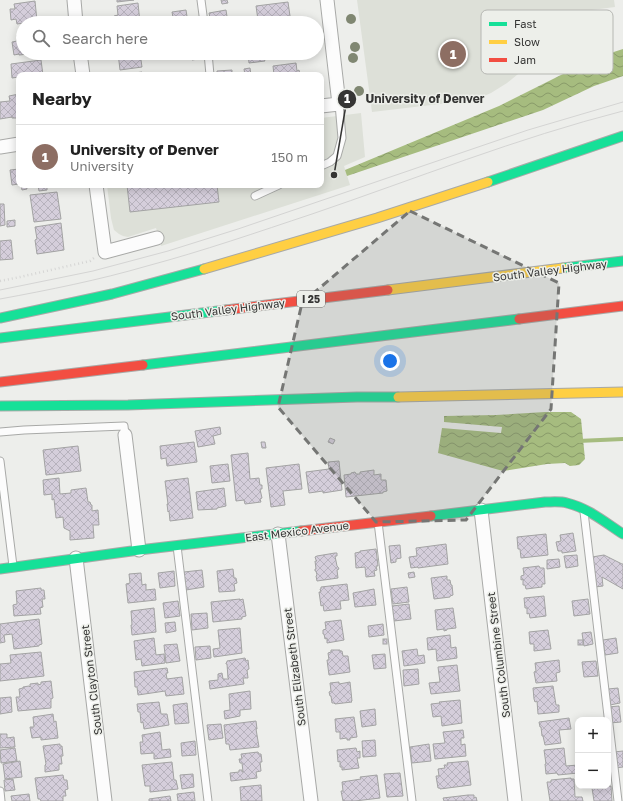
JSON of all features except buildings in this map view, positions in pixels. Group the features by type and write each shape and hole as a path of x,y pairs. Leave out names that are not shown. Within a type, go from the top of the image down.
{"main road":[{"path":"457,193 623,136"},
{"path":"0,318 71,303 176,277 623,144"},
{"name":"South Valley Highway","path":"0,338 623,261"},
{"path":"0,382 623,306"},
{"path":"0,406 128,405 357,397 623,392"},
{"name":"East Mexico Avenue","path":"0,569 76,558 378,521 555,502 568,503 584,510 623,534"}],"street":[{"path":"74,0 75,16"},
{"path":"324,106 339,104 327,0"},
{"path":"81,60 83,72"},
{"path":"0,146 16,144"},
{"path":"96,188 104,252 157,238"},
{"path":"125,435 139,550"},
{"name":"South Columbine Street","path":"481,510 515,801"},
{"name":"South Elizabeth Street","path":"278,534 311,801"},
{"name":"South Clayton Street","path":"76,558 105,801"}],"lane":[{"path":"201,0 203,16"},
{"path":"209,60 210,72"},
{"path":"324,165 337,156 342,138 339,104"},
{"path":"254,196 272,188"},
{"path":"0,432 124,426 125,435"},
{"path":"0,461 13,567"},
{"path":"584,510 618,801"},
{"path":"378,521 412,801"},
{"path":"177,546 208,801"},
{"path":"0,791 1,801"}],"path":[{"path":"0,281 90,261 104,252"}],"highlighted area":[{"path":"410,211 559,283 551,409 466,520 376,522 278,407 302,303"}],"shaded area":[{"path":"357,0 614,0 615,7 592,10 481,10 481,74 518,74 491,93 477,99 372,112"},
{"path":"361,113 365,157 344,166 350,185 161,246 156,228 128,237 119,234 114,230 107,188 324,188 324,118"}],"water":[{"path":"623,49 623,76 594,86 543,110 347,176 345,170 499,106 563,74 613,74 613,52"},
{"path":"571,412 581,419 585,459 579,465 570,466 565,463 547,464 503,471 438,453 442,428 501,433 502,427 444,422 444,416"}],"waterway":[{"path":"578,441 623,439"}],"tram line":[{"path":"0,290 93,271 168,251 238,229 528,130 623,102"},
{"path":"0,299 92,280 189,254 312,214 505,146 623,111"}],"traffic: fast":[{"path":"488,182 623,136"},
{"path":"563,268 623,261"},
{"path":"0,318 112,294 204,269"},
{"path":"0,338 226,310"},
{"path":"143,365 519,319"},
{"path":"0,406 128,405 357,397 398,397"},
{"path":"431,516 545,502 562,502 582,508 623,534"},
{"path":"0,569 139,550 301,531"}],"traffic: slow":[{"path":"204,269 377,218 488,182"},
{"path":"388,290 563,268"},
{"path":"398,397 623,392"}],"traffic: jam":[{"path":"226,310 388,290"},
{"path":"519,319 623,306"},
{"path":"0,382 143,365"},
{"path":"301,531 431,516"}],"place":[{"name":"University of Denver","path":"453,54"},
{"name":"University of Denver","path":"334,175"}]}
